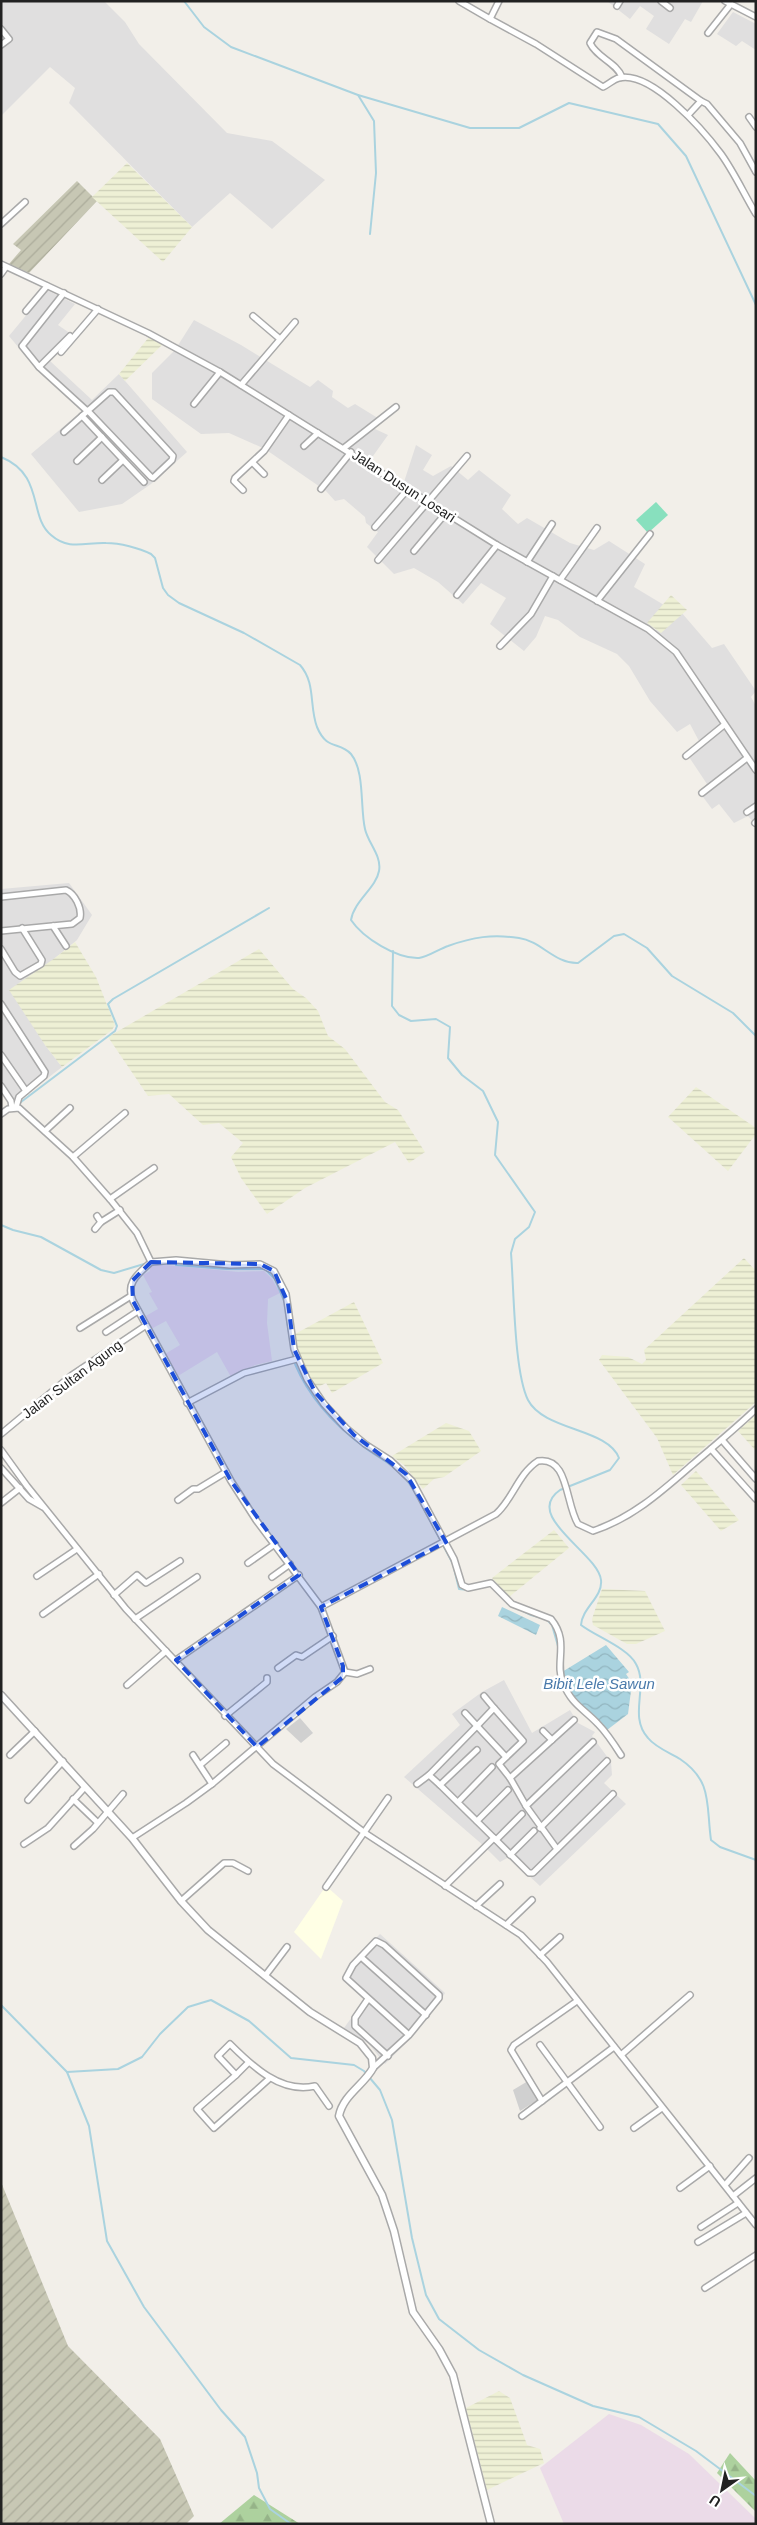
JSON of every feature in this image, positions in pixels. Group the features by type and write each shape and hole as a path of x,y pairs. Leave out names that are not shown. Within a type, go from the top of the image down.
{"street":[{"path":"459,1 536,44 603,87 622,77 644,81 664,94 688,115 721,154 756,214"},
{"path":"490,20 499,1"},
{"path":"661,1 670,8"},
{"path":"725,1 756,17"},
{"path":"708,33 731,4"},
{"path":"1,29 9,39 1,45"},
{"path":"622,77 619,70 594,50 590,43 597,32 616,39 707,104 740,143 756,172"},
{"path":"688,115 701,101"},
{"path":"749,117 756,127"},
{"path":"1,224 25,202"},
{"path":"1,274 4,266"},
{"name":"Jalan Dusun Losari","path":"4,266 148,333 220,372 351,452 497,545 648,629 676,652 756,770"},
{"path":"26,310 47,286"},
{"path":"64,293 22,346 39,367 88,412 152,478 173,458 114,392 110,392 88,412 64,432"},
{"path":"61,352 98,309"},
{"path":"253,316 280,339"},
{"path":"241,385 295,322"},
{"path":"39,367 70,336"},
{"path":"194,404 220,372"},
{"path":"344,448 396,407"},
{"path":"243,490 234,480 264,451 289,415"},
{"path":"82,416 144,482"},
{"path":"304,446 318,433"},
{"path":"77,461 102,438"},
{"path":"322,489 351,452"},
{"path":"378,560 467,456"},
{"path":"102,480 123,460"},
{"path":"253,463 264,474"},
{"path":"375,527 408,489"},
{"path":"414,551 446,513"},
{"path":"527,562 552,524"},
{"path":"560,580 597,528"},
{"path":"598,601 650,534"},
{"path":"457,594 497,545"},
{"path":"500,646 533,610 553,576"},
{"path":"686,756 724,725"},
{"path":"702,793 747,758"},
{"path":"747,812 756,806"},
{"path":"1,897 70,892 81,913 80,918 72,924 1,931"},
{"path":"53,926 66,946"},
{"path":"1,949 18,975 24,975 41,964 42,960 22,928"},
{"path":"1,1004 45,1072 44,1076 18,1097 14,1108"},
{"path":"1,1055 26,1091"},
{"path":"1,1086 14,1108"},
{"path":"1,1114 14,1108 25,1112 73,1157 120,1210 137,1233 151,1262"},
{"path":"45,1131 70,1108"},
{"path":"73,1157 126,1113"},
{"path":"110,1198 154,1168"},
{"path":"95,1229 101,1222 120,1210"},
{"path":"97,1216 101,1222"},
{"path":"345,1672 321,1607 245,1504 138,1312 131,1296 130,1285 134,1278 151,1262 176,1260 260,1264 274,1271 288,1303 297,1359 315,1392 333,1415 359,1440 390,1460 406,1474 464,1588 491,1583 512,1604 551,1619 561,1642 560,1675 574,1704 598,1724 621,1755"},
{"path":"80,1328 131,1296"},
{"path":"106,1332 138,1312"},
{"name":"Jalan Sultan Agung","path":"1,1434 72,1375 145,1326"},
{"path":"187,1403 244,1373 297,1359"},
{"path":"321,1607 443,1544 502,1509 524,1473 538,1461 547,1460 555,1464 562,1472 565,1491 578,1524 593,1531 641,1508 756,1410"},
{"path":"722,1440 756,1479"},
{"path":"711,1449 756,1499"},
{"path":"1,1450 43,1507 99,1574 114,1595 176,1660 225,1716 272,1764 365,1833 521,1935 540,1954 756,2226"},
{"path":"1,1468 29,1499 43,1507"},
{"path":"178,1500 193,1489 198,1489 226,1472"},
{"path":"1,1503 20,1488"},
{"path":"248,1564 275,1544"},
{"path":"37,1576 77,1549"},
{"path":"114,1595 137,1575 146,1583 180,1561"},
{"path":"272,1577 290,1564"},
{"path":"43,1614 99,1574"},
{"path":"176,1660 299,1575"},
{"path":"135,1619 197,1577"},
{"path":"278,1668 296,1655 302,1657 333,1636"},
{"path":"127,1685 166,1651"},
{"path":"345,1672 357,1674 370,1668"},
{"path":"132,1838 212,1784 316,1697 337,1682 345,1672"},
{"path":"225,1716 267,1682 267,1678"},
{"path":"1,1695 63,1761 106,1812 132,1838 181,1902 225,1945 310,2012 360,2043 372,2058 372,2071"},
{"path":"484,1696 523,1741 499,1764 510,1778 540,1828 557,1849"},
{"path":"417,1784 494,1708"},
{"path":"465,1713 506,1757"},
{"path":"510,1778 574,1720"},
{"path":"10,1755 35,1731"},
{"path":"543,1731 552,1740"},
{"path":"526,1806 593,1742"},
{"path":"200,1766 226,1743"},
{"path":"440,1785 477,1750"},
{"path":"193,1755 212,1784"},
{"path":"28,1800 63,1761"},
{"path":"540,1828 607,1761"},
{"path":"458,1802 492,1768"},
{"path":"428,1774 531,1874 613,1794"},
{"path":"24,1844 48,1828 85,1787"},
{"path":"477,1821 508,1790"},
{"path":"74,1846 93,1829 97,1822 124,1794"},
{"path":"326,1887 388,1798"},
{"path":"73,1799 97,1822"},
{"path":"445,1886 522,1814"},
{"path":"510,1855 534,1831"},
{"path":"181,1902 224,1863 233,1863 248,1871"},
{"path":"476,1906 500,1884"},
{"path":"506,1925 532,1900"},
{"path":"540,1954 560,1937"},
{"path":"409,2035 345,1976 376,1941 384,1945 439,1996 409,2035 352,2091 343,2105 339,2116 382,2195 394,2231 414,2312 439,2349 453,2375 491,2524"},
{"path":"265,1976 287,1947"},
{"path":"361,1957 426,2015"},
{"path":"620,2056 690,1995"},
{"path":"368,1999 355,2018 355,2026 388,2056"},
{"path":"542,2101 511,2050 514,2045 577,2001"},
{"path":"236,2075 218,2056 230,2044 248,2063 270,2078 291,2086 308,2088 315,2086 329,2106"},
{"path":"540,2045 600,2127"},
{"path":"522,2116 614,2047"},
{"path":"248,2063 197,2109 214,2128 270,2078"},
{"path":"634,2128 662,2108"},
{"path":"725,2185 749,2158"},
{"path":"680,2188 710,2166"},
{"path":"733,2196 756,2178"},
{"path":"700,2227 738,2203"},
{"path":"698,2242 746,2213"},
{"path":"705,2288 756,2255"}],"highlighted area":[{"path":"151,1262 260,1264 274,1271 288,1303 294,1349 315,1392 354,1435 406,1474 446,1542 321,1607 343,1666 343,1677 257,1747 176,1660 299,1575 231,1481 133,1301 132,1281"}],"shaded area":[{"path":"1,1 104,1 125,22 139,44 227,133 272,141 325,180 272,229 230,193 192,227 69,103 75,88 50,67 1,116"},
{"path":"607,1 703,1 691,22 685,19 669,44 646,29 654,16 640,6 630,19"},
{"path":"733,12 756,24 756,50 742,41 736,46 717,34"},
{"path":"127,163 192,227 163,262 92,197"},
{"path":"77,181 97,201 29,273 9,264 21,250 13,244"},
{"path":"47,290 75,304 58,325 74,336 50,361 92,400 119,374 187,452 151,484 122,504 79,512 31,454 82,411 40,373 9,336"},
{"path":"194,320 241,345 310,387 318,380 333,391 332,397 348,408 355,404 381,420 375,429 388,435 368,463 403,485 416,445 432,455 423,470 433,476 451,466 468,480 479,470 511,495 502,509 518,524 527,518 570,543 594,550 609,541 645,564 634,587 664,605 651,633 657,629 675,605 712,648 724,644 756,691 751,697 756,706 756,825 748,816 734,823 719,804 712,809 700,793 707,784 687,754 700,743 690,724 677,732 650,701 629,666 617,654 580,637 558,620 545,616 536,637 524,651 490,624 506,598 481,583 463,604 438,582 414,568 394,574 367,547 378,532 366,523 365,517 344,499 335,501 326,491 265,449 229,433 201,434 152,399 152,373 175,350"},
{"path":"149,337 163,344 125,381 119,374"},
{"path":"671,595 687,610 661,633 647,623"},
{"path":"69,883 92,915 77,940 55,958 45,1045 62,1067 18,1101 9,1103 1,1091 1,889"},
{"path":"75,942 96,977 115,1025 112,1030 62,1067 45,1045 9,990"},
{"path":"259,949 293,989 306,998 318,1011 328,1036 345,1049 385,1102 398,1110 425,1152 409,1163 395,1142 305,1188 267,1214 241,1178 231,1157 243,1143 219,1123 203,1125 169,1094 148,1096 108,1037"},
{"path":"696,1087 756,1128 756,1134 728,1171 668,1117"},
{"path":"744,1258 756,1271 756,1402 673,1475 657,1438 599,1360 602,1355 628,1357 642,1364 646,1360 644,1350"},
{"path":"155,1264 238,1272 264,1271 272,1279 280,1293 268,1299 267,1323 272,1361 255,1365 231,1377 217,1352 178,1376 165,1354 180,1345 166,1321 151,1329 144,1317 158,1309 149,1293 152,1292 143,1275 150,1271 149,1267"},
{"path":"354,1302 383,1363 332,1393 326,1383 316,1388 297,1350 295,1334"},
{"path":"756,1415 756,1451 738,1431"},
{"path":"446,1423 469,1431 481,1451 444,1477 434,1479 423,1489 404,1465 392,1456"},
{"path":"696,1471 739,1520 721,1531 681,1485"},
{"path":"554,1530 569,1548 509,1597 492,1578"},
{"path":"602,1589 645,1591 665,1631 636,1644 627,1644 593,1625 592,1619"},
{"path":"504,1680 532,1733 570,1710 578,1723 595,1732 592,1736 611,1762 612,1775 604,1783 626,1804 540,1886 509,1857 500,1862 487,1849 449,1884 445,1882 484,1846 404,1777 460,1725 452,1714 482,1692"},
{"path":"300,1718 313,1733 301,1743 286,1729"},
{"path":"326,1886 343,1901 321,1959 294,1932"},
{"path":"380,1934 445,1993 416,2033 385,2064 369,2044 344,2028 365,1999 342,1978 351,1964"},
{"path":"528,2081 539,2099 520,2111 513,2090"},
{"path":"1,2182 68,2346 160,2439 194,2516 186,2524 1,2524"},
{"path":"499,2391 510,2398 527,2445 540,2449 544,2463 487,2490 466,2408"},
{"path":"609,2414 641,2425 689,2454 756,2519 756,2524 564,2524 540,2468"}],"green space":[{"path":"656,502 668,515 648,533 636,520"},
{"path":"730,2453 756,2481 756,2512 717,2473"},
{"path":"254,2495 300,2524 219,2524"}],"water":[{"path":"502,1607 540,1625 536,1635 498,1616"},
{"name":"Bibit Lele Sawun","path":"606,1645 629,1672 626,1674 632,1683 628,1714 607,1730 573,1698 562,1672"}],"waterway":[{"path":"184,1 204,27 231,47 358,95 374,121 376,173 370,234"},
{"path":"358,95 470,128 519,128 569,103 658,124 686,156 756,305"},
{"path":"1,457 15,465 24,474 30,485 44,527 58,540 78,545 111,543 135,548 151,554 155,558 163,588 168,595 179,603 244,633 300,665 308,679 315,719 321,735 329,743 347,750 355,761 358,770 365,829 377,855 379,865 379,871 374,883 356,907 351,920 364,934 391,951 419,958 466,940 491,936 519,938 534,943 562,960 578,963 614,936 624,934 647,948 672,976 733,1013 756,1036"},
{"path":"21,1102 115,1031 117,1026 108,1004 113,999 269,908"},
{"path":"393,951 392,1006 399,1015 411,1021 436,1019 450,1027 448,1058 462,1075 483,1091 498,1122 495,1155 535,1212 529,1227 515,1239 511,1253 517,1351 523,1387 528,1400 536,1410 547,1418 590,1435 613,1448 619,1458 610,1470 560,1490 551,1500 550,1511 555,1523 597,1569 601,1580 599,1592 585,1613 581,1625 619,1648 632,1658 636,1664 641,1682 639,1711 642,1729 655,1744 691,1767 698,1776 706,1795 711,1840 720,1847 756,1860"},
{"path":"1,1225 41,1237 101,1270 114,1273 144,1264"},
{"path":"176,1265 227,1269 265,1269 275,1279 285,1303"},
{"path":"287,1320 293,1356"},
{"path":"295,1364 315,1399 333,1420 363,1446 397,1470"},
{"path":"403,1475 414,1490 453,1564 459,1589 469,1590"},
{"path":"507,1603 531,1615 542,1618"},
{"path":"546,1619 552,1625 558,1646"},
{"path":"558,1663 558,1680"},
{"path":"1,2005 67,2072 118,2069 142,2057 160,2034 188,2007 211,2000 249,2021 291,2058 354,2065 364,2071 380,2090 392,2120 412,2238 426,2295 439,2319 479,2350 523,2375 593,2406 639,2417 696,2451 756,2496"},
{"path":"67,2072 89,2126 107,2241 144,2307 221,2410 245,2437 257,2473 259,2488 270,2509 291,2524"}]}
